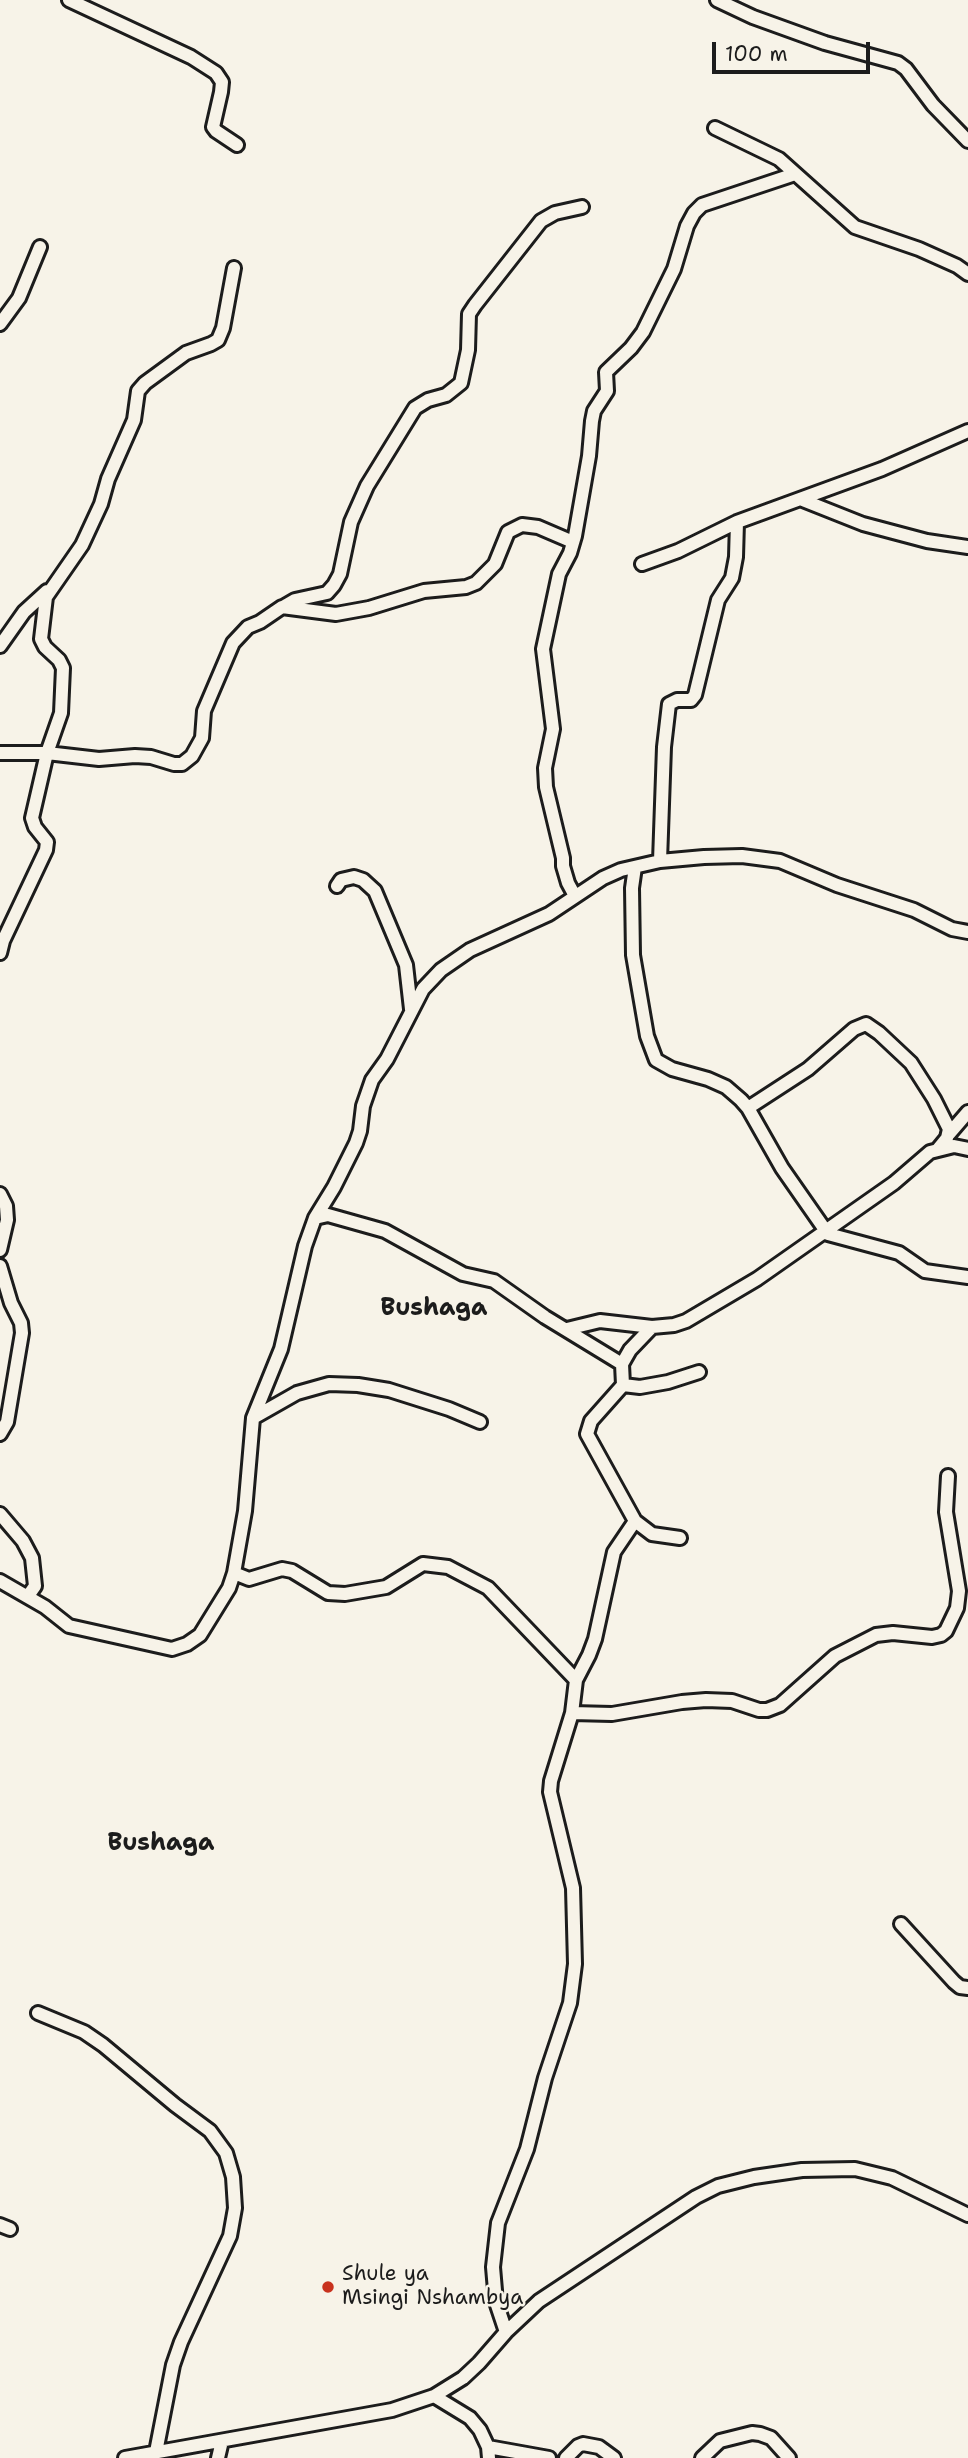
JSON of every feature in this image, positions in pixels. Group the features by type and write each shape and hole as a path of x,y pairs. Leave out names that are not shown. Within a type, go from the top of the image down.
{"street":[{"path":"69,0 191,57 216,73 222,82 213,127 237,145"},
{"path":"717,0 753,17 824,43 898,63 906,69 933,105 966,137"},
{"path":"715,128 779,159 855,228 919,249 957,266 968,274"},
{"path":"575,896 563,866 564,858 546,787 545,768 553,729 544,649 559,574 573,542 589,456 594,411 607,391 606,372 639,339 657,307 694,213 702,205 795,174"},
{"path":"0,753 47,753 99,759 151,757 174,764 182,764 192,756 202,738 204,711 233,643 248,627 282,607 295,600 327,593 334,585 340,575 351,522 367,486 415,408 428,400 446,395 461,383 468,350 469,314 541,222 555,213 582,207"},
{"path":"1,322 19,298 40,247"},
{"path":"0,953 12,921 45,856 47,842 32,818 47,753 61,713 63,668 41,639 46,597 82,545 101,504 108,479 134,420 138,391 186,353 218,340 223,328 234,268"},
{"path":"642,564 678,551 737,522 882,469 968,431"},
{"path":"800,499 863,524 928,541 968,547"},
{"path":"660,861 664,747 669,705 677,700 691,700 695,695 716,607 732,578 736,557 737,522"},
{"path":"282,607 336,614 369,608 424,591 466,587 476,583 495,564 508,532 522,525 538,527 573,542"},
{"path":"0,646 24,612 50,589"},
{"path":"0,1581 28,1596 69,1626 172,1648 187,1644 200,1635 229,1588 234,1573 245,1511 253,1418 281,1349 305,1246 315,1218 356,1143 363,1106 372,1080 387,1059 423,989 441,970 470,950 549,915 603,878 660,861 704,857 764,858 780,861 836,885 914,910 952,929 968,932"},
{"path":"635,867 632,888 633,955 640,999 656,1060 663,1065 726,1087 748,1108 782,1168 824,1230 833,1237 899,1253 925,1271 968,1277"},
{"path":"337,886 341,880 354,877 363,880 375,891 406,965 411,1010"},
{"path":"748,1108 808,1069 854,1029 866,1024 879,1032 911,1063 946,1119 949,1134"},
{"path":"938,1149 968,1112"},
{"path":"567,1329 600,1321 652,1327 686,1321 757,1279 894,1183 922,1157 938,1149 954,1146 968,1149"},
{"path":"0,1194 6,1206 7,1220 0,1250"},
{"path":"315,1218 328,1215 385,1231 463,1274 494,1281 545,1317 622,1364"},
{"path":"0,1266 11,1303 21,1323 22,1333 7,1422 0,1434"},
{"path":"652,1327 636,1342 622,1364 623,1385 591,1422 587,1434 635,1521 652,1534 680,1538"},
{"path":"623,1385 640,1387 699,1372"},
{"path":"253,1418 298,1393 329,1384 389,1390 480,1422"},
{"path":"572,1713 612,1714 706,1700 732,1701 759,1710 780,1705 835,1656 876,1635 893,1633 933,1637 946,1631 957,1608 962,1569 946,1512 948,1476"},
{"path":"0,1514 23,1541 32,1558 35,1586 28,1596"},
{"path":"506,2333 496,2302 493,2267 498,2223 531,2138 545,2078 570,2003 575,1964 573,1888 550,1792 551,1782 572,1713 576,1680 595,1639 614,1552 635,1521"},
{"path":"234,1573 249,1579 282,1569 328,1593 345,1594 386,1587 424,1564 447,1567 488,1588 576,1680"},
{"path":"901,1924 954,1982 968,1988"},
{"path":"37,2013 93,2038 211,2131 226,2153 233,2177 235,2208 230,2236 189,2320 177,2353 156,2452"},
{"path":"125,2458 392,2410 434,2396 480,2364 506,2333 539,2301 696,2197 735,2181 802,2171 855,2169 892,2178 968,2215"},
{"path":"434,2396 470,2418 480,2430 489,2453 549,2458"},
{"path":"702,2458 720,2441 752,2433 771,2438 789,2458"},
{"path":"218,2458 222,2441"},
{"path":"566,2458 583,2444 599,2447 614,2458"}],"place":[{"name":"Shule ya Msingi Nshambya","path":"328,2287"}],"district":[{"name":"Bushaga","path":"434,1309"},
{"name":"Bushaga","path":"161,1844"}]}
